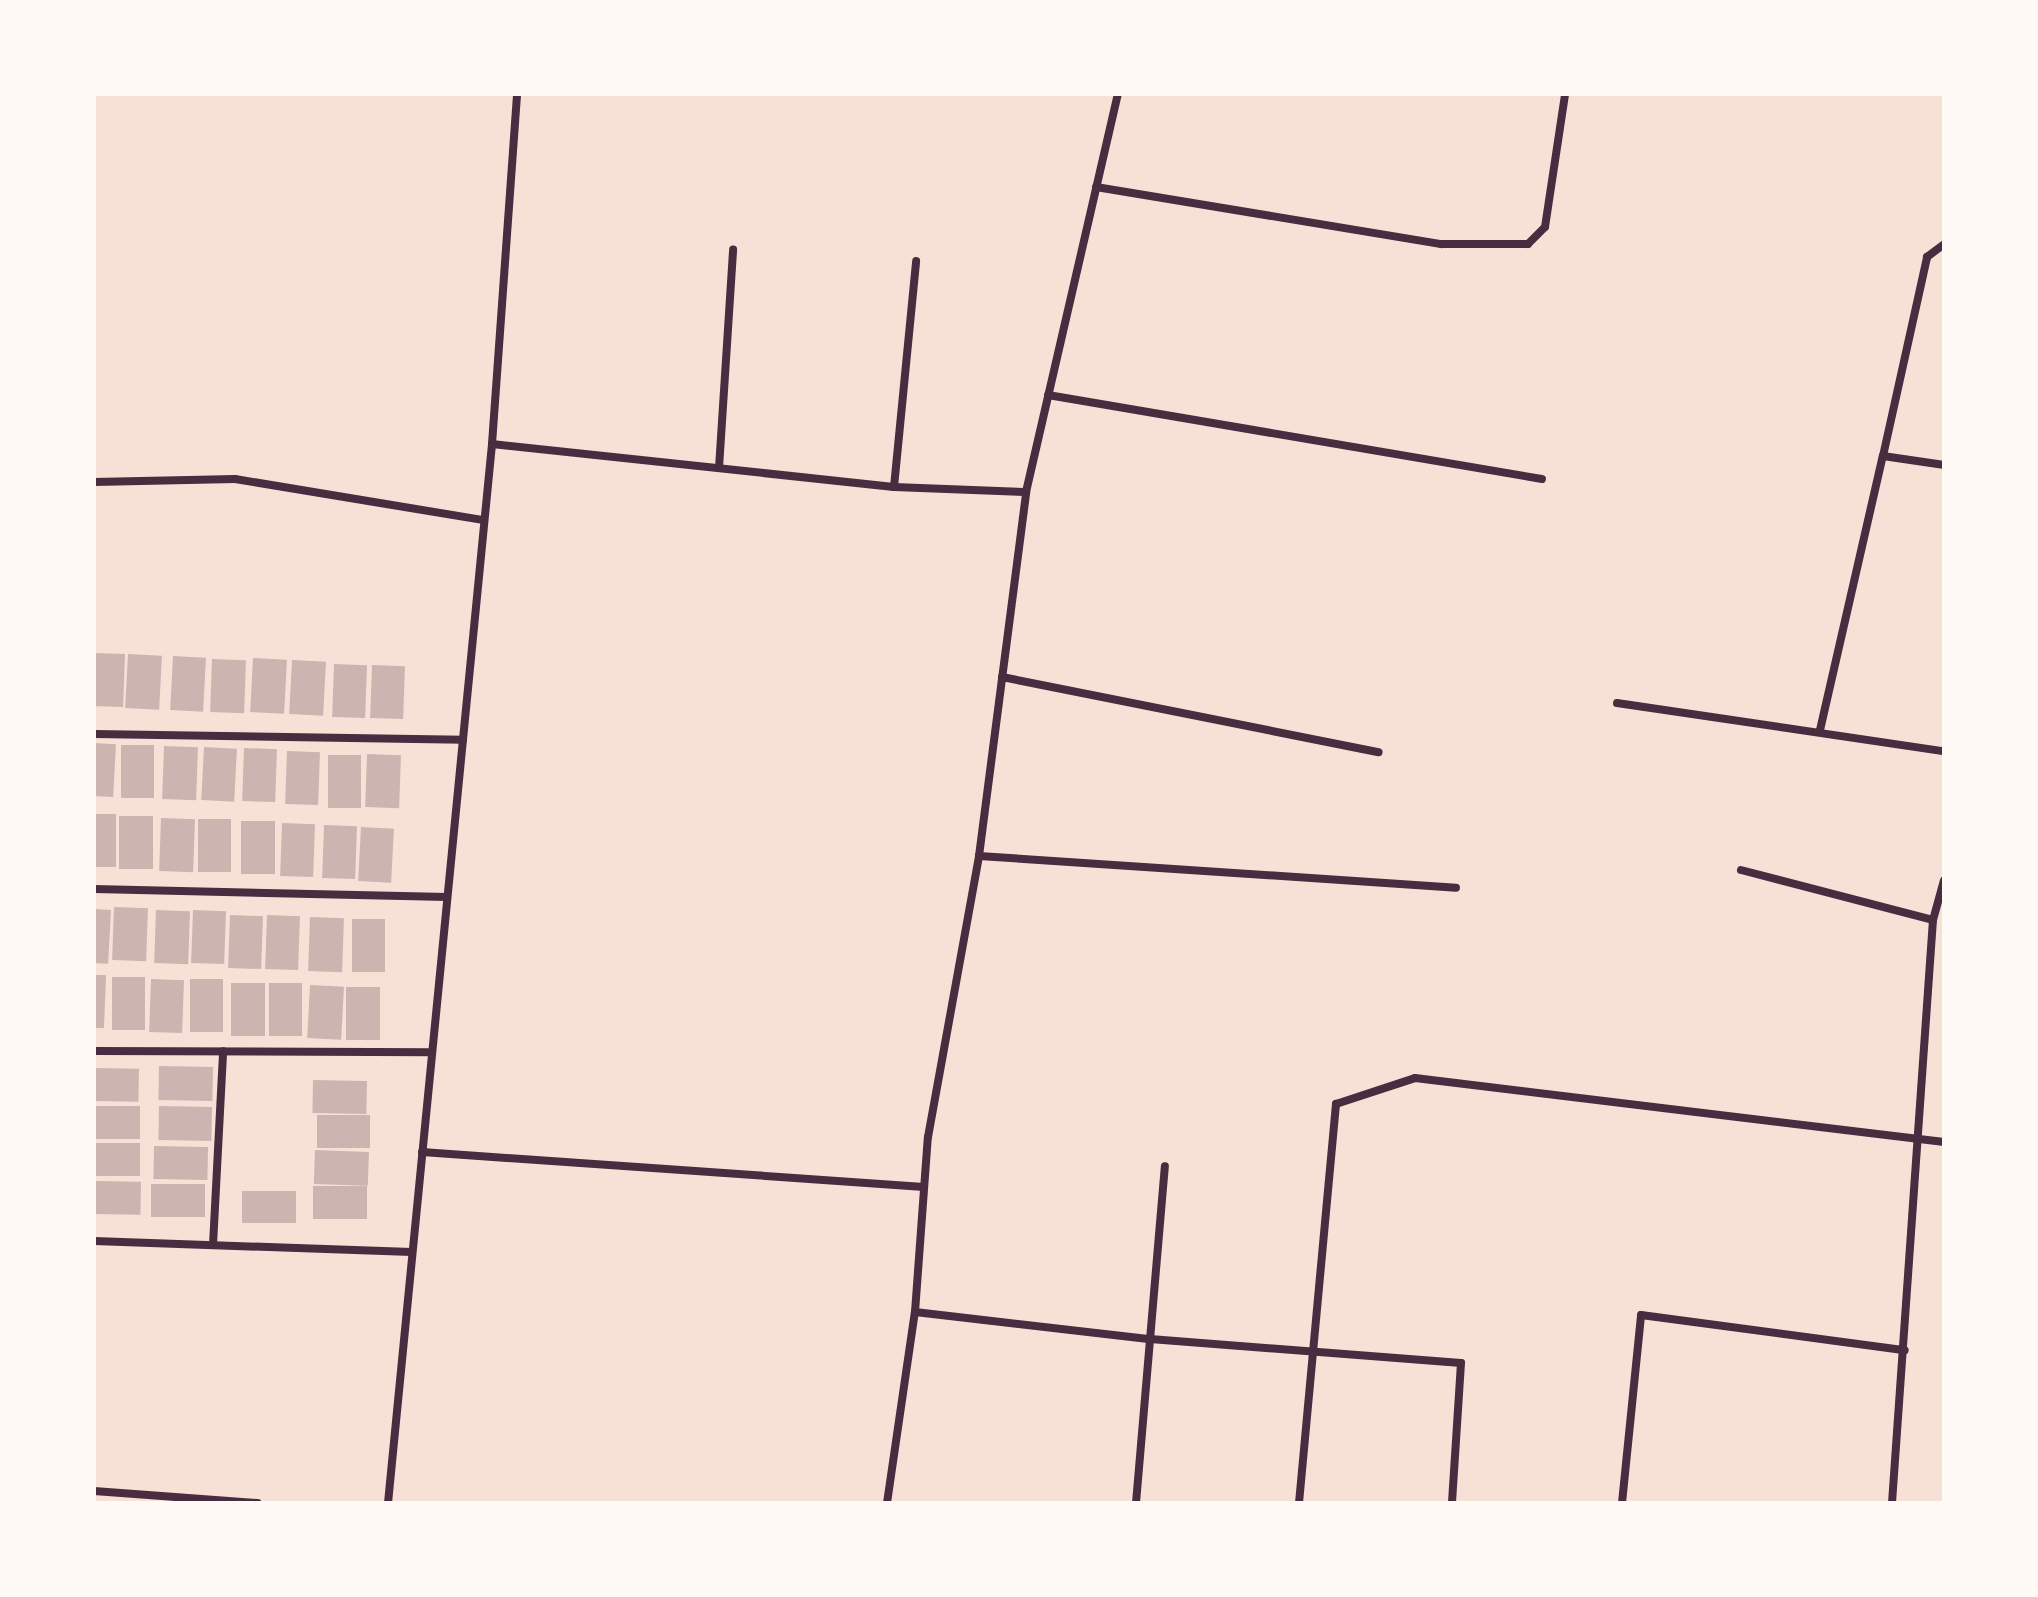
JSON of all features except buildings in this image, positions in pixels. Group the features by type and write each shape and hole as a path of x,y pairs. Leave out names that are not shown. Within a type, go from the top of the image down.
{"street":[{"path":"388,1503 492,444 517,94"},
{"path":"887,1503 915,1312 928,1137 979,856 1026,492 1118,94"},
{"path":"1096,187 1441,244 1528,244 1545,227 1565,94"},
{"path":"1820,730 1927,257 1944,244"},
{"path":"719,468 733,249"},
{"path":"894,487 916,261"},
{"path":"1048,395 1542,479"},
{"path":"492,444 894,487 1026,492"},
{"path":"1883,456 1944,465"},
{"path":"94,482 235,479 484,520"},
{"path":"1002,677 1379,752"},
{"path":"1617,703 1820,730 1944,751"},
{"path":"94,734 463,740"},
{"path":"979,856 1456,888"},
{"path":"1741,870 1933,920"},
{"path":"1892,1503 1921,1137 1933,920 1944,880"},
{"path":"94,889 447,897"},
{"path":"94,1051 432,1052"},
{"path":"213,1245 223,1051"},
{"path":"1299,1503 1336,1104 1415,1078 1944,1142"},
{"path":"422,1152 924,1187"},
{"path":"1136,1503 1165,1166"},
{"path":"94,1241 412,1252"},
{"path":"915,1312 1150,1339 1311,1349 1461,1363 1452,1503"},
{"path":"1622,1503 1641,1315 1905,1350"},
{"path":"94,1491 157,1499 258,1503"}]}
